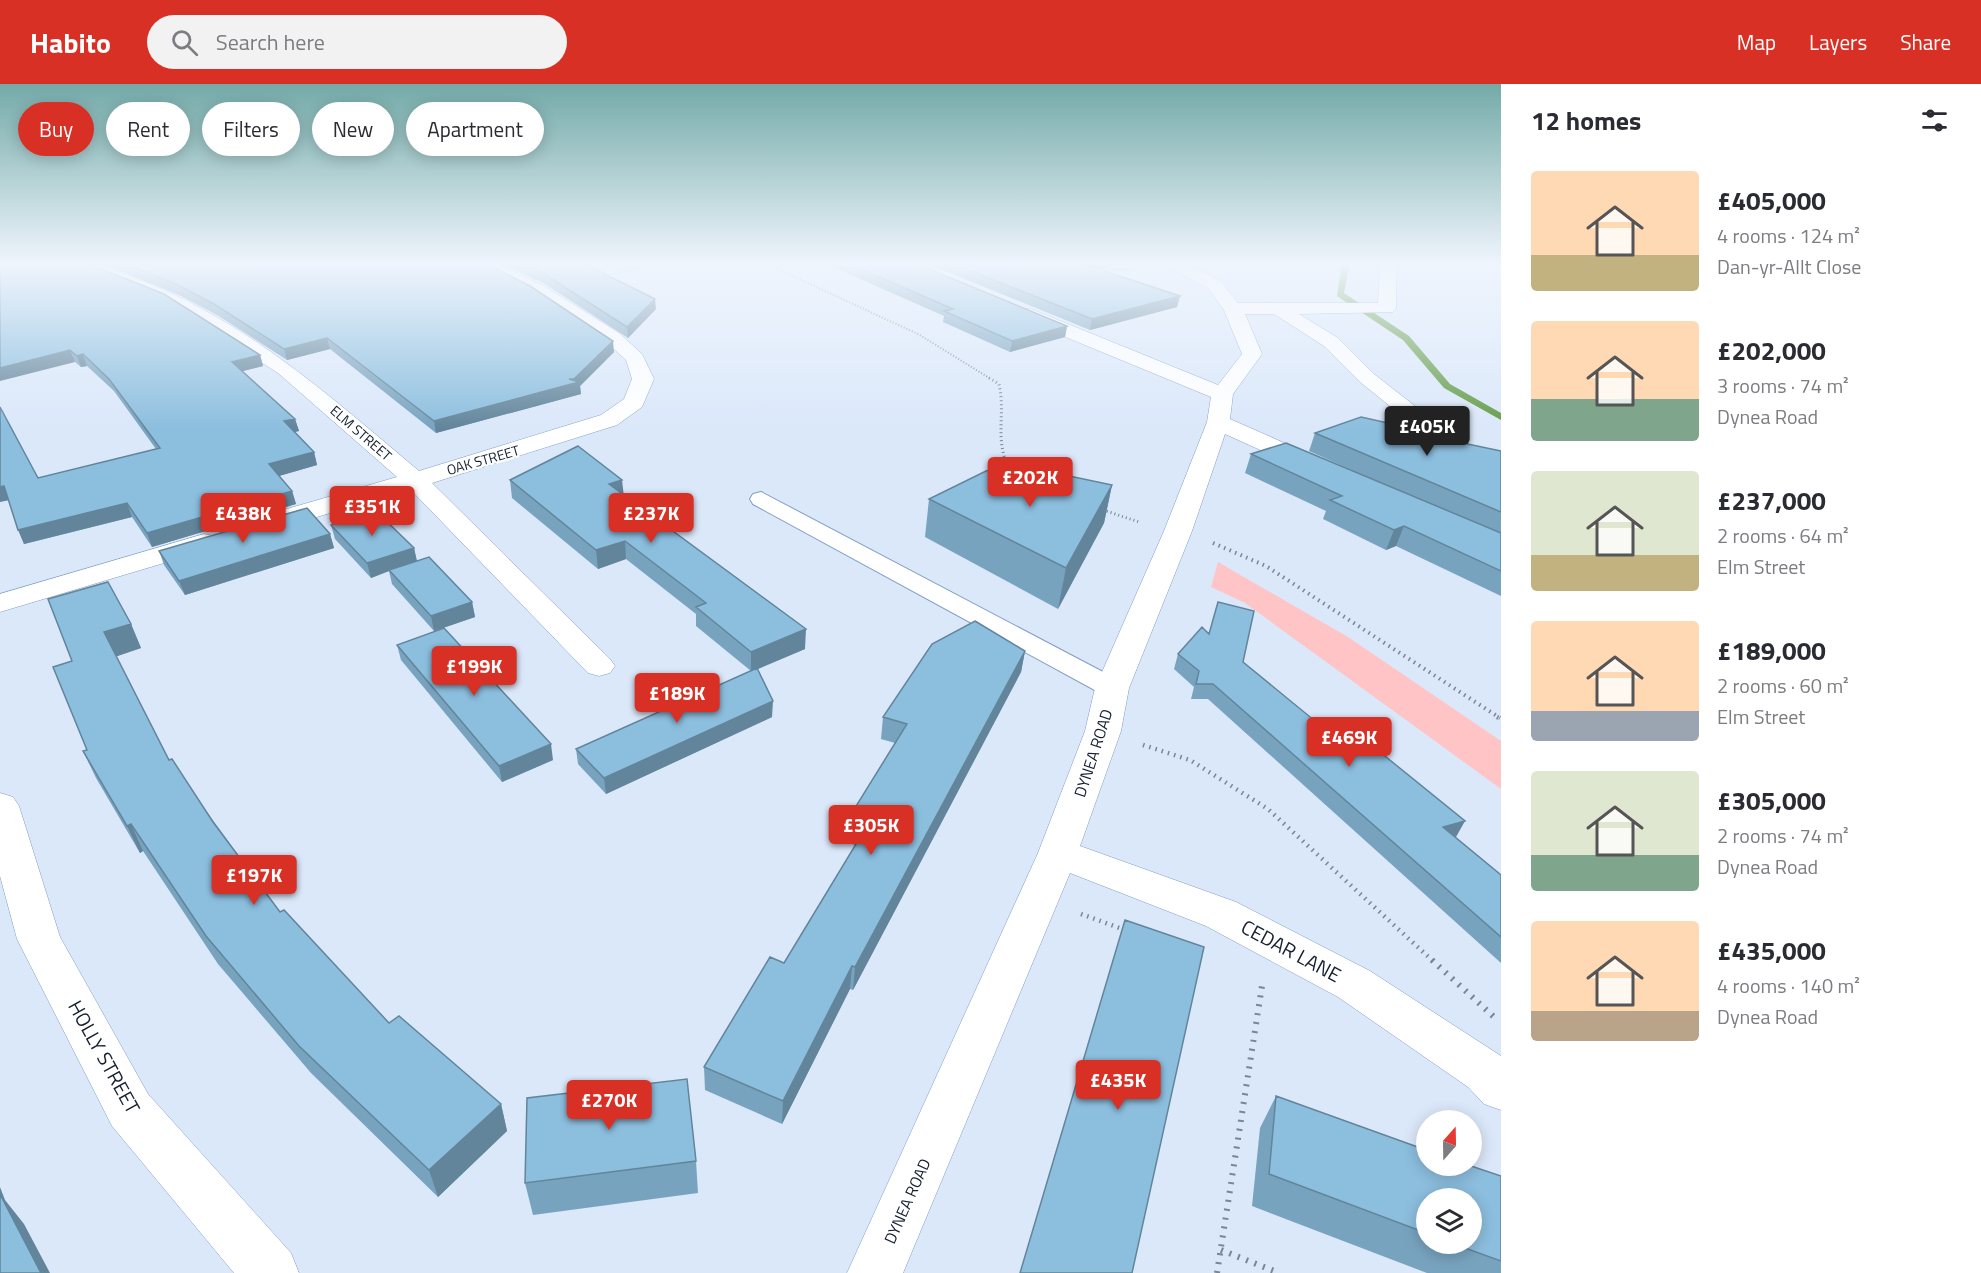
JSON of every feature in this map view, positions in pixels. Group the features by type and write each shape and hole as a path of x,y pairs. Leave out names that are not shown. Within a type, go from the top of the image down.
{"street":[{"name":"ELM STREET","path":"202,317 285,369 414,480 599,666"},
{"name":"OAK STREET","path":"0,603 561,437 609,420 634,402 643,379 635,358 612,337 581,317"},
{"path":"1032,317 1220,408 1338,475"},
{"name":"DYNEA ROAD","path":"875,1273 1058,853 1103,731 1112,688 1178,531 1220,408 1252,354 1237,317"},
{"path":"1291,317 1330,342 1367,378 1409,410"},
{"name":"HOLLY STREET","path":"0,806 39,939 130,1110 271,1273"},
{"name":"CEDAR LANE","path":"1058,853 1221,914 1354,984 1485,1072 1501,1088"}],"lane":[{"path":"761,499 1112,688"}],"path":[{"path":"883,317 918,334 999,384 1004,398 998,428 998,449 1008,468 1018,475"},
{"path":"1100,509 1142,523"},
{"path":"1204,539 1266,566 1501,718"},
{"path":"1103,731 1190,760 1268,809 1501,1023"},
{"path":"1038,899 1135,933"},
{"path":"1252,978 1271,986"},
{"path":"1217,1273 1263,982"},
{"path":"1221,1250 1279,1273"}],"shaded area":[{"path":"1218,562 1348,637 1501,741 1501,789 1245,603 1211,587"}],"building":[{"path":"0,317 201,317 260,355 232,362 295,419 284,421 314,452 269,464 292,491 147,533 127,503 18,530 4,486 0,487 0,407 38,478 160,448 109,379 83,354 77,356 70,350 0,368"},
{"path":"235,317 578,317 613,341 574,379 569,379 579,382 434,421 327,338 284,349"},
{"path":"612,317 637,317 627,327"},
{"path":"959,317 1046,317 1067,326 1012,341"},
{"path":"1361,417 1501,451 1501,512 1315,433"},
{"path":"1286,443 1501,533 1501,571 1404,526 1394,530 1330,500 1342,496 1251,454"},
{"path":"578,446 622,480 609,484 806,629 751,652 696,607 706,603 625,541 596,550 510,480"},
{"path":"1012,464 1112,485 1066,568 929,499 986,471"},
{"path":"307,508 330,534 179,581 159,551"},
{"path":"376,511 414,548 367,563 331,525"},
{"path":"429,557 472,602 431,616 389,570"},
{"path":"108,582 131,624 104,632 169,760 172,759 213,822 280,912 284,910 389,1023 399,1016 501,1104 429,1170 299,1046 206,936 131,824 127,826 83,751 87,750 53,667 72,661 48,599"},
{"path":"1218,602 1254,611 1243,662 1354,753 1375,748 1465,821 1443,827 1501,875 1501,937 1213,684 1196,684 1199,671 1178,654 1202,627 1209,634"},
{"path":"975,621 1025,651 855,967 852,966 783,1101 704,1067 770,957 784,963 867,826 848,819 907,724 883,717 932,644"},
{"path":"444,628 551,744 499,766 397,645"},
{"path":"757,668 773,701 604,778 576,749"},
{"path":"1125,920 1204,947 1132,1273 1020,1273"},
{"path":"687,1079 696,1161 525,1183 527,1098"},
{"path":"1276,1096 1416,1146 1416,1176 1482,1176 1482,1170 1501,1176 1501,1261 1482,1254 1482,1188 1416,1188 1416,1229 1269,1174"},
{"path":"0,1194 41,1273 0,1273"}],"waterway":[{"path":"1375,317 1406,338 1447,386 1501,417"}]}
